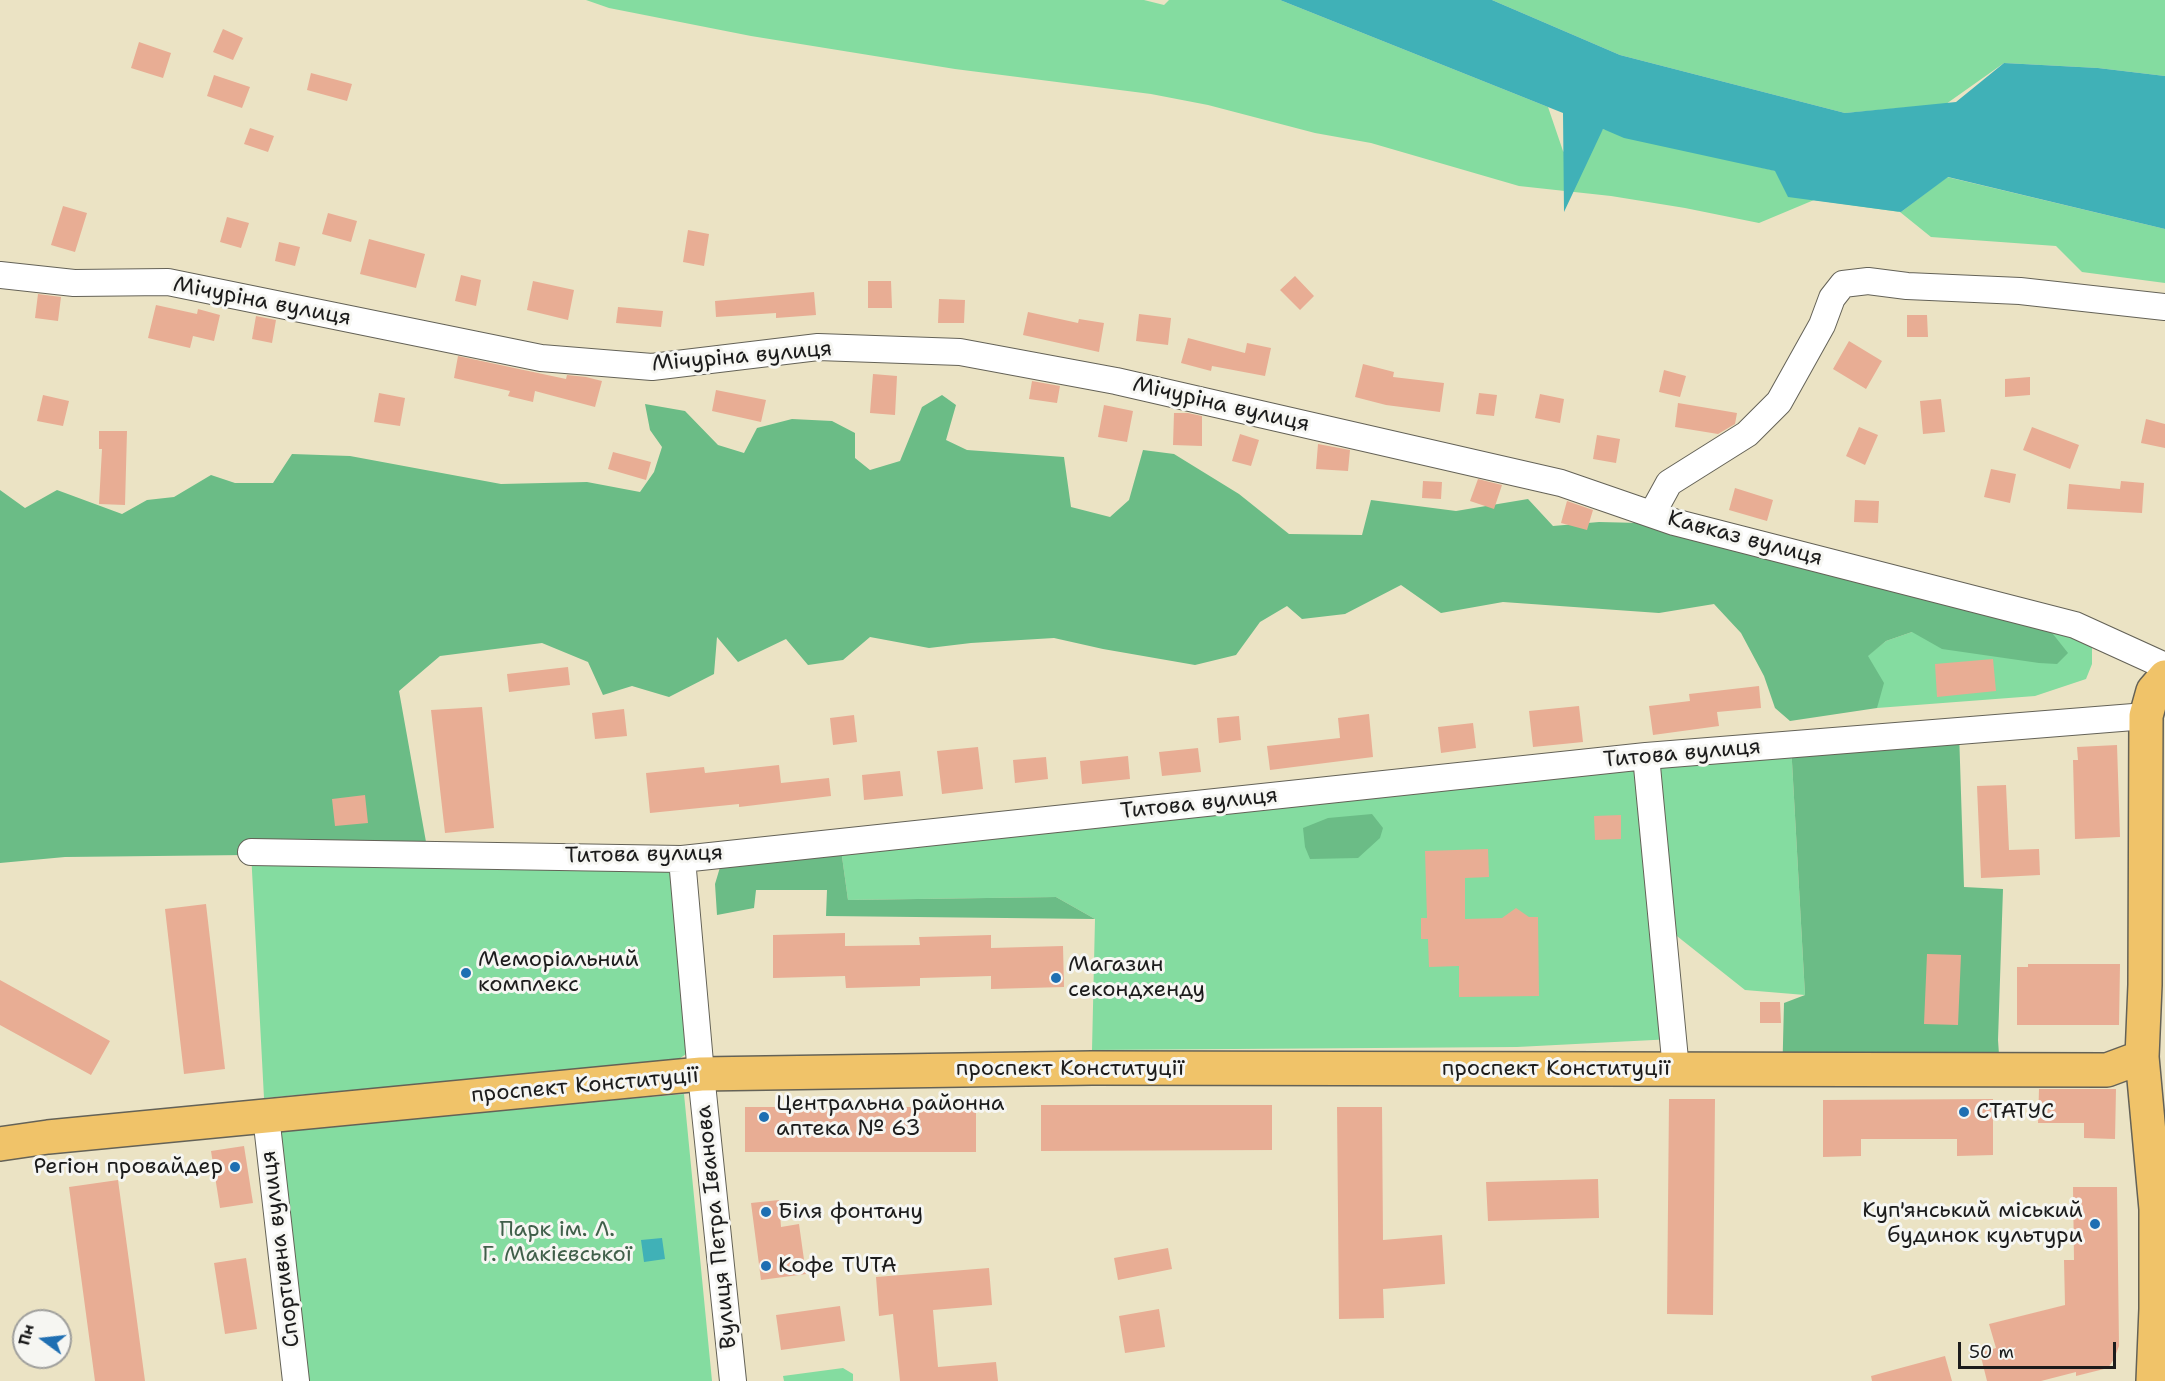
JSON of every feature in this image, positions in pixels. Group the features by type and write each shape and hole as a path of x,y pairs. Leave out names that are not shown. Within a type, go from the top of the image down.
{"main road":[{"path":"2153,1381 2156,1209 2142,1058 2145,985 2146,716 2153,691 2165,677"},
{"name":"проспект Конституції","path":"0,1144 701,1074 1092,1068 2107,1070 2142,1058"}],"street":[{"name":"Мічуріна вулиця","path":"0,275 74,283 168,282 541,358 563,360 652,366 818,346 960,352 1116,381 1561,483 1652,514"},
{"name":"Кавказ вулиця","path":"2165,307 2020,291 1907,286 1868,281 1843,284 1832,298 1822,325 1779,402 1747,434 1669,483 1652,514 1682,524 2075,625 2165,666"},
{"name":"Титова вулиця","path":"251,852 682,859 1646,756 2146,716"},
{"path":"1646,756 1676,1070"},
{"name":"Вулиця Петра Іванова","path":"682,859 701,1074 734,1381"},
{"name":"Спортивна вулиця","path":"266,1116 296,1381"}],"green space":[{"path":"586,0 1144,0 1164,5 1169,0 1280,0 1548,107 1563,151 1576,164 1603,129 1776,171 1901,212 1947,177 2165,229 2165,283 2082,272 2056,246 1931,237 1900,212 1814,200 1759,223 1611,196 1519,186 1371,143 1315,133 1208,105 1151,94 955,69 751,36 609,8"},
{"path":"1492,0 2165,0 2165,76 2098,68 2004,63 1946,104 1845,113 1620,55"},
{"path":"942,395 956,405 946,440 967,450 1064,457 1071,507 1110,517 1129,500 1143,450 1174,454 1239,494 1289,534 1362,535 1371,500 1456,511 1528,499 1553,526 1599,522 1682,524 2049,629 2068,653 2057,664 2039,663 1942,649 1912,632 1886,641 1868,656 1884,683 1877,708 1790,721 1775,708 1764,676 1741,633 1714,604 1659,613 1503,602 1441,613 1401,585 1345,614 1302,619 1287,606 1260,622 1236,655 1195,665 1054,638 929,648 870,637 843,660 808,665 786,639 738,662 717,637 714,674 669,697 632,686 603,695 588,662 542,643 440,656 399,691 428,853 65,857 0,863 0,490 25,508 57,490 122,514 147,500 174,497 211,475 235,483 273,483 292,454 350,456 501,484 587,482 640,492 654,472 662,447 650,430 645,404 685,411 718,445 744,453 757,428 792,419 832,421 855,433 855,458 870,470 900,461 922,407"},
{"path":"2024,611 2092,645 2092,664 2086,679 2035,696 1877,708 1867,656 1886,641 1912,632"},
{"path":"1959,731 1964,887 2003,889 1998,1040 2001,1084 1782,1083 1784,1003 1805,995 1791,744"},
{"path":"1791,744 1805,995 1745,990 1663,925 1673,1039 1517,1047 1092,1050 1095,919 1056,897 848,900 840,842"},
{"path":"1372,814 1383,828 1380,838 1358,858 1310,859 1305,847 1303,828 1328,818"},
{"path":"840,842 848,900 1056,897 1095,919 826,916 827,890 756,890 754,908 717,915 715,884 724,854"},
{"path":"251,852 673,871 689,1052 676,1061 264,1098"},
{"name":"Парк ім. Л. Г. Макієвської","path":"684,1094 712,1381 296,1381 267,1131"},
{"path":"843,1368 853,1374 853,1381 784,1381 783,1376"}],"water":[{"path":"1280,0 1492,0 1620,55 1845,113 1956,102 2004,63 2098,68 2165,76 2165,229 1948,177 1901,212 1788,197 1775,171 1624,138 1603,129 1564,212 1563,113"},
{"path":"662,1238 665,1259 644,1262 641,1240"}],"building":[{"path":"223,29 243,38 233,60 213,52"},
{"path":"139,42 171,53 163,78 131,68"},
{"path":"311,73 352,84 347,101 307,90"},
{"path":"214,75 250,87 242,108 207,96"},
{"path":"250,128 274,136 268,152 244,144"},
{"path":"63,206 87,213 75,252 51,245"},
{"path":"328,213 357,221 351,242 322,234"},
{"path":"227,217 249,223 241,248 220,242"},
{"path":"688,230 709,234 704,266 683,262"},
{"path":"369,239 425,254 416,288 360,274"},
{"path":"279,242 300,247 295,266 275,261"},
{"path":"461,275 481,280 476,306 455,301"},
{"path":"1295,276 1314,296 1300,310 1280,290"},
{"path":"533,281 574,290 568,320 527,310"},
{"path":"868,281 891,281 892,308 868,308"},
{"path":"814,292 816,315 776,318 776,313 716,317 715,301"},
{"path":"38,294 61,297 58,321 35,318"},
{"path":"939,299 965,300 964,323 938,323"},
{"path":"156,305 197,314 198,309 220,315 214,341 193,336 190,348 148,338"},
{"path":"618,307 663,311 661,327 616,323"},
{"path":"1028,312 1078,323 1079,319 1104,323 1099,352 1023,335"},
{"path":"1139,314 1171,318 1168,345 1136,341"},
{"path":"1907,315 1927,315 1928,337 1907,337"},
{"path":"256,316 276,320 272,343 252,339"},
{"path":"1188,338 1245,353 1247,343 1271,348 1265,376 1212,366 1211,371 1181,363"},
{"path":"1849,341 1882,361 1866,389 1833,369"},
{"path":"458,356 566,379 567,375 602,381 595,407 535,391 533,402 508,396 510,391 454,378"},
{"path":"1363,364 1394,372 1393,377 1444,383 1440,412 1386,405 1355,397"},
{"path":"1664,370 1686,376 1680,397 1659,392"},
{"path":"873,374 897,376 895,415 870,413"},
{"path":"2030,377 2030,395 2005,397 2005,379"},
{"path":"1032,381 1060,386 1057,403 1029,399"},
{"path":"716,390 766,400 761,422 712,411"},
{"path":"379,393 405,398 400,426 374,422"},
{"path":"1479,393 1497,395 1494,416 1476,414"},
{"path":"1540,394 1564,399 1560,423 1535,418"},
{"path":"43,395 69,401 63,426 37,421"},
{"path":"1941,399 1945,432 1923,434 1920,401"},
{"path":"1678,403 1737,413 1735,424 1718,434 1675,427"},
{"path":"1104,405 1133,411 1127,442 1098,437"},
{"path":"1174,413 1202,416 1202,446 1173,445"},
{"path":"2146,419 2165,424 2165,448 2141,443"},
{"path":"1859,427 1878,435 1865,465 1846,456"},
{"path":"2032,427 2079,445 2070,469 2023,450"},
{"path":"99,431 127,431 125,505 99,504 102,449 99,449"},
{"path":"1240,434 1259,440 1251,466 1232,461"},
{"path":"1597,435 1620,439 1616,463 1593,459"},
{"path":"1318,444 1350,450 1348,471 1316,469"},
{"path":"613,452 651,462 646,480 608,469"},
{"path":"1991,469 2016,474 2010,503 1984,497"},
{"path":"1478,479 1502,485 1494,509 1470,501"},
{"path":"1423,481 1442,482 1441,499 1422,498"},
{"path":"2121,481 2144,483 2142,513 2067,509 2069,484 2120,489"},
{"path":"1735,488 1773,500 1767,521 1729,510"},
{"path":"1855,500 1879,501 1878,523 1854,522"},
{"path":"1567,501 1593,510 1587,530 1561,523"},
{"path":"1993,659 1996,691 1937,697 1935,664"},
{"path":"568,667 570,685 509,692 507,674"},
{"path":"1759,686 1761,708 1717,712 1719,726 1653,735 1649,706 1690,701 1689,694"},
{"path":"1579,706 1583,742 1533,747 1529,711"},
{"path":"482,707 494,828 445,833 431,710"},
{"path":"624,709 627,736 595,739 592,713"},
{"path":"1369,714 1373,757 1270,770 1267,746 1340,738 1338,718"},
{"path":"854,715 857,742 833,745 830,718"},
{"path":"1239,716 1241,740 1219,743 1217,718"},
{"path":"1473,723 1476,748 1441,753 1438,727"},
{"path":"2117,745 2120,837 2075,839 2073,760 2078,760 2077,747"},
{"path":"978,747 983,789 942,794 937,751"},
{"path":"1198,748 1201,772 1162,776 1159,752"},
{"path":"1128,756 1130,779 1082,784 1080,761"},
{"path":"1046,757 1048,779 1015,783 1013,760"},
{"path":"779,765 781,783 829,778 831,796 739,807 739,804 650,813 646,773 704,767 705,773"},
{"path":"900,771 903,796 864,800 862,775"},
{"path":"2006,785 2009,850 2039,849 2040,875 1981,878 1977,786"},
{"path":"365,795 368,823 335,826 332,799"},
{"path":"1621,815 1621,839 1595,840 1594,816"},
{"path":"1488,849 1489,877 1465,878 1465,919 1502,918 1516,908 1529,917 1538,917 1539,996 1459,997 1459,966 1429,967 1428,939 1421,939 1421,918 1427,918 1425,851"},
{"path":"206,904 225,1069 184,1074 165,909"},
{"path":"845,933 845,946 920,945 919,937 991,935 991,948 1063,946 1064,987 991,989 991,976 920,978 920,986 846,988 845,976 773,978 773,935"},
{"path":"1927,954 1961,955 1958,1025 1924,1024"},
{"path":"2028,964 2120,964 2119,1025 2017,1025 2017,967 2028,967"},
{"path":"0,980 110,1041 91,1075 0,1025"},
{"path":"1760,1002 1780,1002 1781,1023 1760,1023"},
{"path":"2039,1089 2116,1089 2115,1139 2084,1138 2084,1123 2038,1123"},
{"path":"1669,1099 1715,1099 1713,1315 1667,1314"},
{"path":"1993,1099 1993,1155 1957,1156 1957,1139 1861,1139 1861,1156 1823,1157 1823,1100"},
{"path":"1041,1105 1272,1105 1272,1150 1041,1151"},
{"path":"745,1107 976,1107 976,1152 745,1152"},
{"path":"1337,1107 1382,1107 1383,1240 1442,1235 1445,1284 1383,1289 1384,1318 1339,1319"},
{"path":"244,1146 253,1203 220,1208 211,1151"},
{"path":"1598,1179 1599,1218 1488,1221 1486,1182"},
{"path":"118,1180 145,1381 95,1381 69,1187"},
{"path":"2073,1187 2117,1187 2119,1346 2114,1359 2108,1368 2076,1376 2076,1372 2041,1381 1987,1381 1980,1353 1996,1348 1989,1324 2065,1305 2064,1260 2074,1260"},
{"path":"779,1200 781,1227 799,1224 806,1274 761,1280 751,1203"},
{"path":"1168,1248 1172,1269 1118,1280 1114,1258"},
{"path":"246,1258 257,1329 225,1334 214,1263"},
{"path":"989,1268 992,1305 933,1310 938,1367 996,1362 998,1381 900,1381 893,1314 879,1316 876,1277"},
{"path":"840,1306 845,1341 781,1350 776,1315"},
{"path":"1159,1309 1165,1347 1125,1353 1119,1316"},
{"path":"1945,1356 1952,1381 1872,1381 1871,1376"}],"place":[{"name":"Меморіальний комплекс","path":"466,973"},
{"name":"Магазин секондхенду","path":"1056,978"},
{"name":"СТАТУС","path":"1964,1112"},
{"name":"Центральна районна аптека № 63","path":"764,1117"},
{"name":"Регіон провайдер","path":"235,1167"},
{"name":"Біля фонтану","path":"766,1212"},
{"name":"Куп'янський міський будинок культури","path":"2095,1224"},
{"name":"Кофе TUTA","path":"766,1266"}]}
